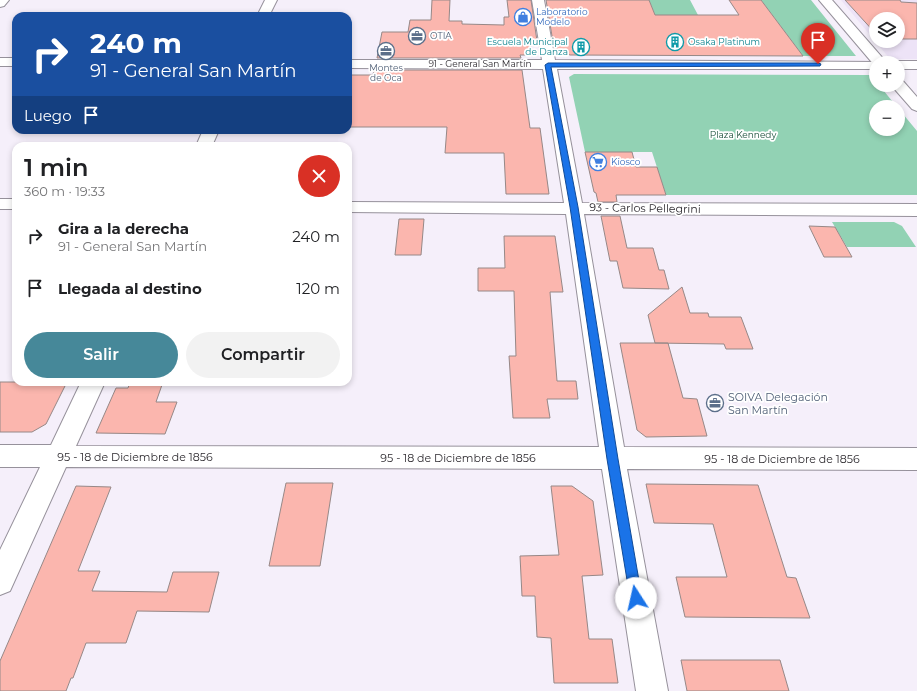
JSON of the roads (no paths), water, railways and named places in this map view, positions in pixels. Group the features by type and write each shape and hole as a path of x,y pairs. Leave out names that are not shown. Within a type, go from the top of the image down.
{"street":[{"path":"0,3 3,0"},
{"path":"265,12 271,0"},
{"path":"538,0 548,65 574,207 612,459 652,691"},
{"path":"825,0 874,56"},
{"path":"0,62 12,62"},
{"name":"91 - General San Martín","path":"352,64 869,64"},
{"path":"905,65 917,65"},
{"path":"905,92 917,106"},
{"path":"0,204 12,204"},
{"name":"93 - Carlos Pellegrini","path":"352,207 574,207 916,212"},
{"path":"0,582 91,386"},
{"name":"95 - 18 de Diciembre de 1856","path":"0,456 917,459"}],"place":[{"name":"Laboratorio Modelo","path":"523,17"},
{"name":"OTIA","path":"417,36"},
{"name":"Osaka Platinum","path":"675,42"},
{"name":"Escuela Municipal de Danza","path":"581,47"},
{"name":"Montes de Oca","path":"386,51"},
{"name":"Kiosco","path":"598,162"},
{"name":"SOIVA Delegación San Martín","path":"715,403"}],"park label":[{"name":"Plaza Kennedy","path":"743,135"}]}
